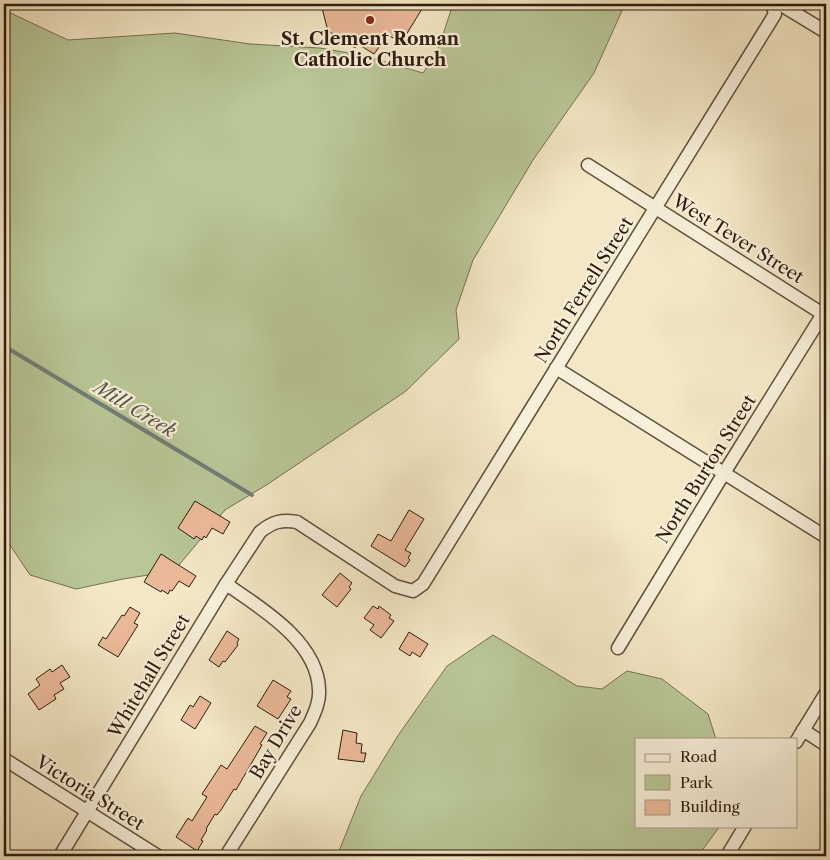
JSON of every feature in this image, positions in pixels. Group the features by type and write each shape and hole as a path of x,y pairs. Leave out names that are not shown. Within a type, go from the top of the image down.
{"street":[{"name":"North Ferrell Street","path":"276,521 286,520 306,526 384,580 402,589 413,591 419,588 426,580 775,14 772,4"},
{"path":"780,4 826,32"},
{"name":"West Tever Street","path":"588,165 825,313"},
{"name":"North Burton Street","path":"618,648 724,473 825,313"},
{"path":"556,368 826,536"},
{"name":"Whitehall Street","path":"60,856 226,584 260,532 276,521"},
{"name":"Bay Drive","path":"226,584 256,604 294,636 314,668 319,690 317,706 310,723 226,856"},
{"path":"798,739 826,693"},
{"path":"803,730 826,745"},
{"name":"Victoria Street","path":"4,759 158,856"},
{"path":"727,856 744,828"}],"green space":[{"path":"453,4 625,4 594,73 533,160 473,260 456,310 459,339 406,391 268,484 225,510 174,571 76,589 30,575 4,536 4,10 68,40 175,33 250,44 320,48 361,55 423,73 438,50"},
{"path":"493,635 577,686 602,689 627,671 662,679 708,714 716,738 635,738 635,828 719,828 698,856 337,856 361,796 399,734 447,666"}],"building":[{"name":"St. Clement Roman Catholic Church","path":"325,4 425,4 406,35 393,38 388,35 374,54 358,44 355,48 328,31 322,8"},
{"path":"195,501 230,522 223,534 212,528 206,538 204,536 202,540 196,536 194,539 178,528"},
{"path":"409,510 424,519 405,550 411,553 408,558 410,560 405,567 371,546 378,534 391,541"},
{"path":"161,554 196,576 189,587 179,581 168,594 144,582"},
{"path":"340,573 352,583 349,587 351,589 337,607 322,595"},
{"path":"373,606 378,609 379,606 391,615 389,618 394,621 381,638 370,630 374,625 364,618"},
{"path":"130,607 140,613 134,623 138,625 118,657 98,645 103,637 106,639 122,615 124,616"},
{"path":"227,631 239,639 238,645 219,667 209,660"},
{"path":"409,632 428,644 420,657 412,652 410,656 399,649"},
{"path":"62,665 70,677 60,683 64,689 54,695 56,699 39,710 28,694 40,685 36,679 50,669 52,672"},
{"path":"273,680 291,691 287,697 291,699 278,719 257,706"},
{"path":"200,696 211,703 195,729 181,720 190,705 193,707"},
{"path":"255,726 267,733 260,744 262,745 236,790 234,789 217,815 215,814 206,829 201,840 203,841 197,851 176,837 188,818 192,821 207,797 202,794 221,765 227,769"},
{"path":"343,730 357,733 356,743 362,744 361,753 366,753 364,762 338,759"}],"waterway":[{"name":"Mill Creek","path":"4,346 252,495"}],"place":[{"name":"St. Clement Roman Catholic Church","path":"370,20"}]}
